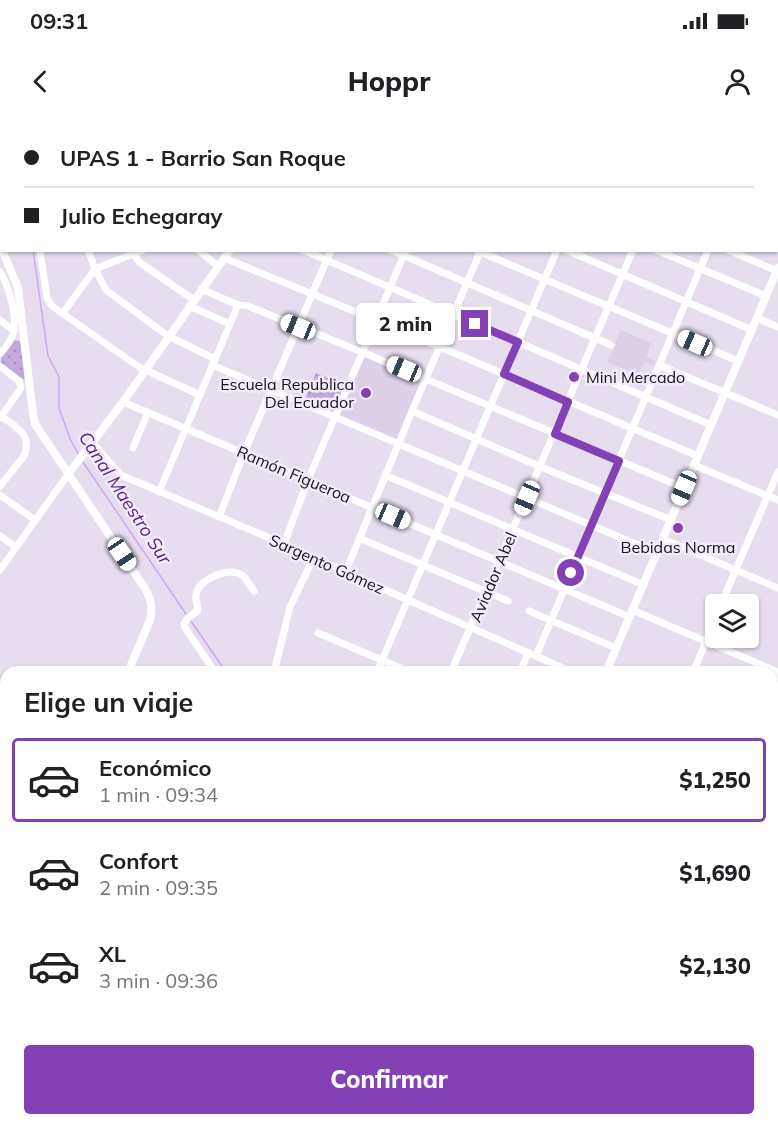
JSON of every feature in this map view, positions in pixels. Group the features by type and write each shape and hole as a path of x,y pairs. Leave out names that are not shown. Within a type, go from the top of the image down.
{"main road":[{"path":"3,252 18,288 34,420 151,588 157,600 158,609 155,620 136,666"},
{"path":"9,252 24,288 40,421 146,590 151,602 150,620 131,666"},
{"path":"70,471 123,402 224,258"},
{"path":"608,666 778,270"}],"street":[{"path":"40,252 49,302 144,370 200,395"},
{"path":"89,252 106,290"},
{"path":"63,313 95,269 138,252"},
{"path":"204,252 376,320 698,456"},
{"path":"307,252 711,425"},
{"path":"219,517 330,252"},
{"path":"346,572 479,252"},
{"path":"481,252 738,362"},
{"path":"380,666 556,252"},
{"path":"571,252 752,330"},
{"name":"Aviador Abel","path":"455,666 632,252"},
{"path":"661,252 766,296"},
{"path":"536,656 707,252"},
{"path":"733,252 778,270"},
{"path":"284,544 308,480 404,253 466,284 611,345"},
{"path":"134,254 139,262 191,303 230,324"},
{"path":"0,272 9,291 14,330 11,339 0,354"},
{"path":"88,278 168,336 213,362 271,389 657,553"},
{"path":"201,290 248,306 426,378 684,488"},
{"path":"159,492 238,304"},
{"path":"757,318 778,327"},
{"path":"0,320 14,330"},
{"path":"659,365 778,416"},
{"path":"0,366 21,384 20,391 1,417 26,437 24,456 0,486"},
{"name":"Ramón Figueroa","path":"123,402 564,588 705,641"},
{"path":"412,411 671,520"},
{"path":"133,447 148,412"},
{"name":"Sargento Gómez","path":"90,445 118,473 558,666"},
{"path":"694,465 778,500"},
{"path":"0,570 70,471"},
{"path":"725,594 778,472"},
{"path":"385,475 644,585"},
{"path":"0,495 32,518"},
{"path":"0,536 16,547"},
{"path":"359,538 508,602"},
{"path":"663,539 778,588"},
{"path":"275,666 290,607 314,557"},
{"path":"211,666 184,624 198,610 195,598 198,589 217,575 229,572 241,574 254,591"},
{"path":"529,611 616,648"},
{"path":"318,633 395,666"},
{"path":"696,666 705,643"},
{"name":"Ramón Figueroa","path":"722,648 762,666"},
{"path":"523,666 528,653"}],"shaded area":[{"path":"621,330 651,343 646,357 658,362 656,367 644,362 638,375 607,362"},
{"path":"13,340 20,341 24,380 1,363 1,358"},
{"path":"365,357 423,381 397,441 339,417"},
{"path":"316,373 345,385 334,412 305,399"}],"waterway":[{"name":"Canal Maestro Sur","path":"33,252 48,356 59,377 59,408 71,441 79,455"},
{"name":"Canal Maestro Sur","path":"83,462 186,614"},
{"name":"Canal Maestro Sur","path":"191,621 222,666"}],"place":[{"name":"Mini Mercado","path":"574,377"},
{"name":"Escuela Republica Del Ecuador","path":"366,393"},
{"name":"Bebidas Norma","path":"678,528"}],"route":[{"path":"475,324 518,342 504,374 568,402 555,434 619,461 571,573"}]}
